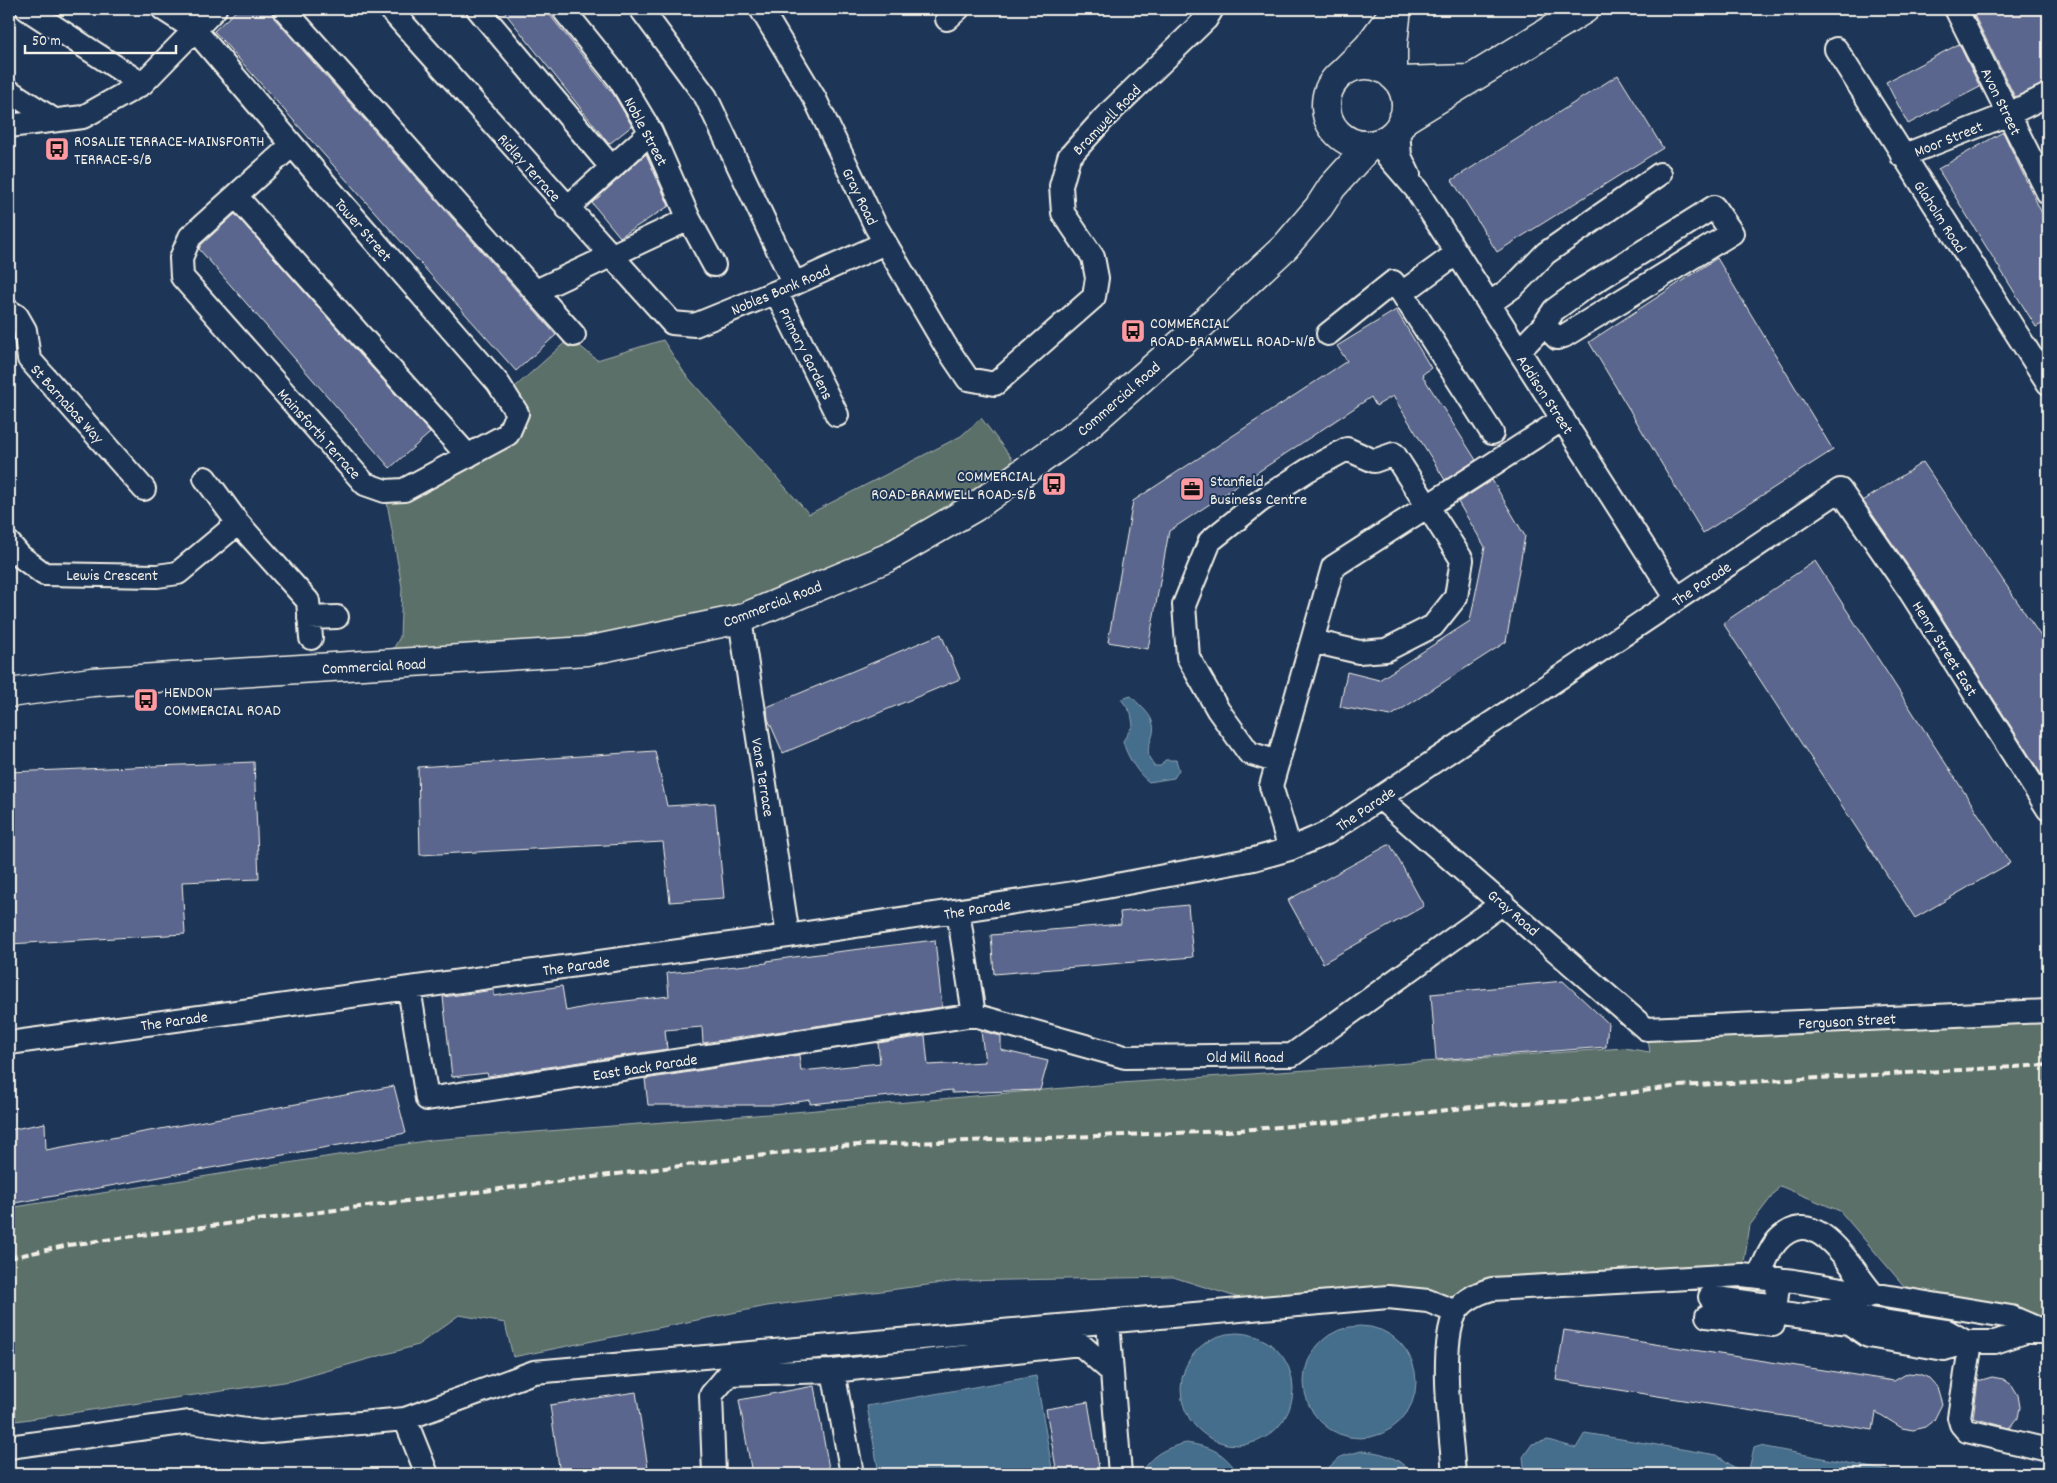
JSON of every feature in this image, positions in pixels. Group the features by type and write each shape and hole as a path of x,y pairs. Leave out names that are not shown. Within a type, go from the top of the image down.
{"main road":[{"path":"1397,9 1393,44 1396,79 1405,96 1406,108 1387,134 1356,144 1344,139 1334,129 1328,118 1325,106 1327,95 1338,76 1368,47 1397,9"},
{"name":"Commercial Road","path":"10,694 92,682 520,657 587,650 740,618 887,558 975,507 1086,427 1186,339 1285,247 1319,207 1332,187 1387,134 1468,79 1583,9"},
{"path":"1338,76 1359,66 1383,69 1396,79 1468,79"},
{"name":"Commercial Road","path":"1328,118 1335,155 1332,187"}],"street":[{"path":"27,9 142,84"},
{"name":"Tower Street","path":"163,9 194,29 498,383 517,413 508,434"},
{"path":"9,126 83,117 142,84 215,9"},
{"path":"284,9 574,335"},
{"name":"Ridley Terrace","path":"390,9 610,256 672,322"},
{"path":"478,9 612,168"},
{"name":"Noble Street","path":"564,9 620,80 651,132 689,219 714,265"},
{"name":"Primary Gardens","path":"640,9 706,97 837,414"},
{"name":"Gray Road","path":"762,9 815,99 885,243 945,345 968,379"},
{"name":"Bramwell Road","path":"968,379 996,384 1094,297 1097,278 1093,257 1063,213 1061,186 1069,157 1104,118 1206,19 1212,9"},
{"name":"Avon Street","path":"1956,9 2048,193"},
{"name":"Glaholm Road","path":"1836,49 1902,156 2048,383"},
{"path":"9,91 54,120"},
{"name":"Moor Street","path":"1902,156 2009,114 2048,95"},
{"path":"567,208 651,132"},
{"name":"Addison Street","path":"1387,134 1416,189 1677,599"},
{"path":"292,145 236,196 468,456"},
{"path":"1489,304 1514,286 1546,253 1660,174"},
{"name":"Mainsforth Terrace","path":"236,196 190,237 181,258 182,277 365,484 385,491 404,490 508,434"},
{"path":"1519,351 1544,325 1554,310 1580,291 1714,206 1732,233 1564,336 1557,338 1544,325"},
{"path":"536,291 689,219"},
{"name":"Nobles Bank Road","path":"672,322 695,325 785,288 885,243"},
{"path":"1402,294 1456,253"},
{"path":"1328,334 1393,282 1492,433"},
{"name":"St Barnabas Way","path":"9,311 18,316 25,330 29,359 144,489"},
{"path":"1290,849 1271,786 1333,567 1563,419"},
{"path":"1278,762 1249,753 1218,710 1188,657 1184,605 1210,541 1260,501 1308,470 1347,449 1374,462 1394,454 1462,560 1456,597 1432,626 1386,650 1359,652 1312,641"},
{"path":"205,478 238,523 308,601 310,628 337,617"},
{"name":"The Parade","path":"9,1043 958,911 1074,893 1254,859 1290,849 1327,834 1840,490"},
{"name":"Henry Street East","path":"1840,490 1911,593 2048,809"},
{"name":"Lewis Crescent","path":"9,543 20,556 44,574 157,576 178,573 238,523"},
{"name":"Vane Terrace","path":"740,618 788,936"},
{"name":"Gray Road","path":"1380,798 1646,1028"},
{"name":"Old Mill Road","path":"974,1015 1125,1057 1292,1055 1503,903"},
{"path":"958,911 974,1015"},
{"name":"East Back Parade","path":"409,988 427,1099 974,1015"},
{"name":"Ferguson Street","path":"1646,1028 2048,1011"},
{"path":"1775,1309 1769,1278 1777,1241 1787,1233 1800,1229 1813,1230 1833,1242 1873,1294"},
{"path":"1454,1474 1447,1350 1450,1330 1456,1312 1476,1293 1492,1289 1742,1275 2011,1317 2048,1333"},
{"path":"1799,1316 1834,1309 1873,1294"},
{"path":"9,1447 190,1422 261,1432 405,1419 534,1372 1388,1297 1428,1301 1456,1312"},
{"path":"1708,1307 1775,1309 1799,1316 1848,1322 1870,1318 1947,1331 1969,1342 1996,1342 2025,1332 2048,1333"},
{"path":"1108,1322 1120,1474"},
{"path":"1969,1342 1959,1417 1964,1428 1967,1431 2048,1450"},
{"path":"714,1474 711,1395 729,1374 833,1370 1080,1344 1112,1372"},
{"path":"833,1370 852,1474"},
{"path":"405,1419 427,1474"}],"green space":[{"path":"570,338 597,360 663,340 685,374 809,514 961,436 981,418 1023,473 740,619 384,665 400,637 402,587 385,491 508,434 506,395"},
{"path":"2048,1011 2048,1333 1916,1300 1840,1211 1780,1186 1750,1225 1742,1275 1467,1301 1271,1308 1173,1277 958,1281 767,1306 513,1357 505,1323 459,1315 418,1345 291,1381 9,1422 9,1208 431,1140 794,1112 1121,1083 1624,1048 1650,1052 1646,1029"}],"water":[{"path":"1131,696 1146,711 1152,721 1153,733 1148,753 1150,759 1154,766 1161,766 1165,760 1176,760 1179,770 1174,778 1149,782 1130,758 1123,741 1133,725 1131,713 1121,699"},
{"path":"1360,1326 1381,1330 1400,1342 1412,1361 1416,1382 1412,1403 1400,1422 1381,1434 1360,1438 1339,1434 1320,1422 1308,1403 1304,1382 1308,1361 1320,1342 1339,1330"},
{"path":"1237,1333 1248,1334 1258,1338 1276,1350 1288,1368 1292,1378 1292,1400 1288,1410 1276,1428 1258,1440 1248,1444 1237,1445 1226,1444 1216,1440 1198,1428 1186,1410 1182,1400 1181,1389 1182,1378 1186,1368 1198,1350 1216,1338 1226,1334"},
{"path":"1036,1376 1053,1474 879,1474 867,1406"},
{"path":"1585,1433 1717,1455 1738,1470 1748,1473 1754,1448 1760,1446 1904,1474 1525,1474 1523,1457 1532,1444 1548,1440 1576,1448"},
{"path":"1186,1443 1203,1446 1217,1452 1228,1460 1239,1474 1140,1474 1144,1467 1159,1453"},
{"path":"1361,1451 1390,1456 1401,1463 1412,1474 1322,1474 1340,1457"}],"building":[{"path":"238,9 271,9 274,18 556,335 516,371 214,31"},
{"path":"502,9 545,9 614,95 632,126 609,144"},
{"path":"1971,9 2048,9 2048,82 2015,97"},
{"path":"1959,44 1980,87 1908,124 1886,82"},
{"path":"1618,75 1663,148 1497,252 1452,180"},
{"path":"2003,132 2048,226 2048,321 2036,327 1938,169"},
{"path":"646,154 669,206 620,237 592,203"},
{"path":"235,214 430,433 390,468 199,249"},
{"path":"1717,258 1833,450 1703,533 1589,342"},
{"name":"Stanfield Business Centre","path":"1396,310 1431,368 1422,375 1476,460 1445,480 1393,396 1376,406 1371,397 1169,531 1148,649 1108,642 1133,501 1347,361 1337,346"},
{"path":"1923,462 2048,647 2048,785 1922,586 1863,501"},
{"path":"1492,480 1525,536 1506,642 1391,716 1340,707 1347,672 1379,680 1470,621 1485,547 1458,502"},
{"path":"1815,561 2010,863 1915,918 1723,623"},
{"path":"941,634 960,679 783,753 768,719 767,707"},
{"path":"655,751 667,806 715,803 724,898 670,902 663,842 420,855 418,767"},
{"path":"254,762 259,879 182,882 185,934 9,944 9,772"},
{"path":"1390,844 1424,906 1323,963 1288,900"},
{"path":"1188,905 1193,957 994,974 991,935 1121,924 1120,912"},
{"path":"935,940 942,1007 703,1043 702,1027 665,1030 667,1049 488,1076 487,1073 452,1077 443,997 494,990 494,996 562,986 566,1011 599,1004 669,996 667,973 767,963 767,961 794,957"},
{"path":"1563,981 1608,1023 1606,1047 1436,1060 1431,994"},
{"path":"981,1031 1001,1036 1001,1050 1048,1061 1040,1090 952,1093 952,1090 810,1104 810,1100 777,1105 648,1105 645,1079 799,1055 801,1071 880,1063 878,1043 925,1036 928,1065 985,1062"},
{"path":"394,1086 406,1133 9,1204 9,1130 45,1123 46,1150"},
{"path":"1564,1330 1894,1381 1908,1373 1919,1374 1929,1378 1937,1387 1942,1404 1934,1420 1925,1427 1913,1430 1902,1428 1876,1412 1873,1430 1556,1380"},
{"path":"1992,1377 2003,1379 2012,1385 2018,1395 2020,1407 2018,1418 2010,1428 1973,1418 1978,1381"},
{"path":"814,1386 830,1474 752,1474 739,1400"},
{"path":"636,1392 649,1474 560,1474 550,1405"},
{"path":"1088,1402 1100,1474 1057,1474 1046,1409"}],"railway":[{"path":"9,1258 69,1245 164,1232 836,1146 1227,1131 1355,1121 1497,1104 1571,1101 1679,1086 2048,1065"}],"place":[{"name":"ROSALIE TERRACE-MAINSFORTH TERRACE-S/B","path":"57,149"},
{"name":"COMMERCIAL ROAD-BRAMWELL ROAD-N/B","path":"1133,331"},
{"name":"COMMERCIAL ROAD-BRAMWELL ROAD-S/B","path":"1054,484"},
{"name":"Stanfield Business Centre","path":"1192,489"},
{"name":"HENDON COMMERCIAL ROAD","path":"146,700"}]}
